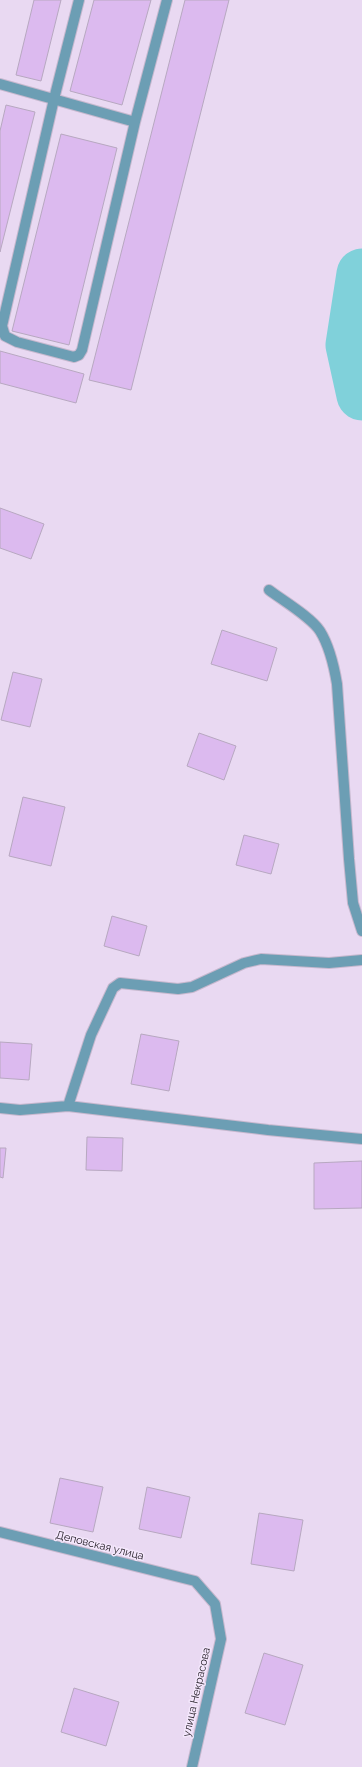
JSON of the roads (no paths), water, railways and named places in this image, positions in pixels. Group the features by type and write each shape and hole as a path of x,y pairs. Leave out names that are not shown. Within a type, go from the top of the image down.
{"street":[{"path":"79,0 54,99 2,326 5,336 17,342 74,357 79,355 82,350 135,122 167,0"},
{"path":"0,84 135,122"},
{"path":"268,590 309,620 320,631 332,659 337,684 353,903 362,931"},
{"path":"68,1106 91,1035 113,988 120,983 178,989 192,987 244,963 261,959 329,963 362,960"},
{"path":"0,1108 20,1110 68,1106 268,1130 362,1139"},
{"name":"Деповская улица","path":"0,1532 195,1581"},
{"name":"улица Некрасова","path":"192,1767 220,1640 215,1604 195,1581"}],"waterway":[{"path":"362,274 351,345 362,395"}]}
